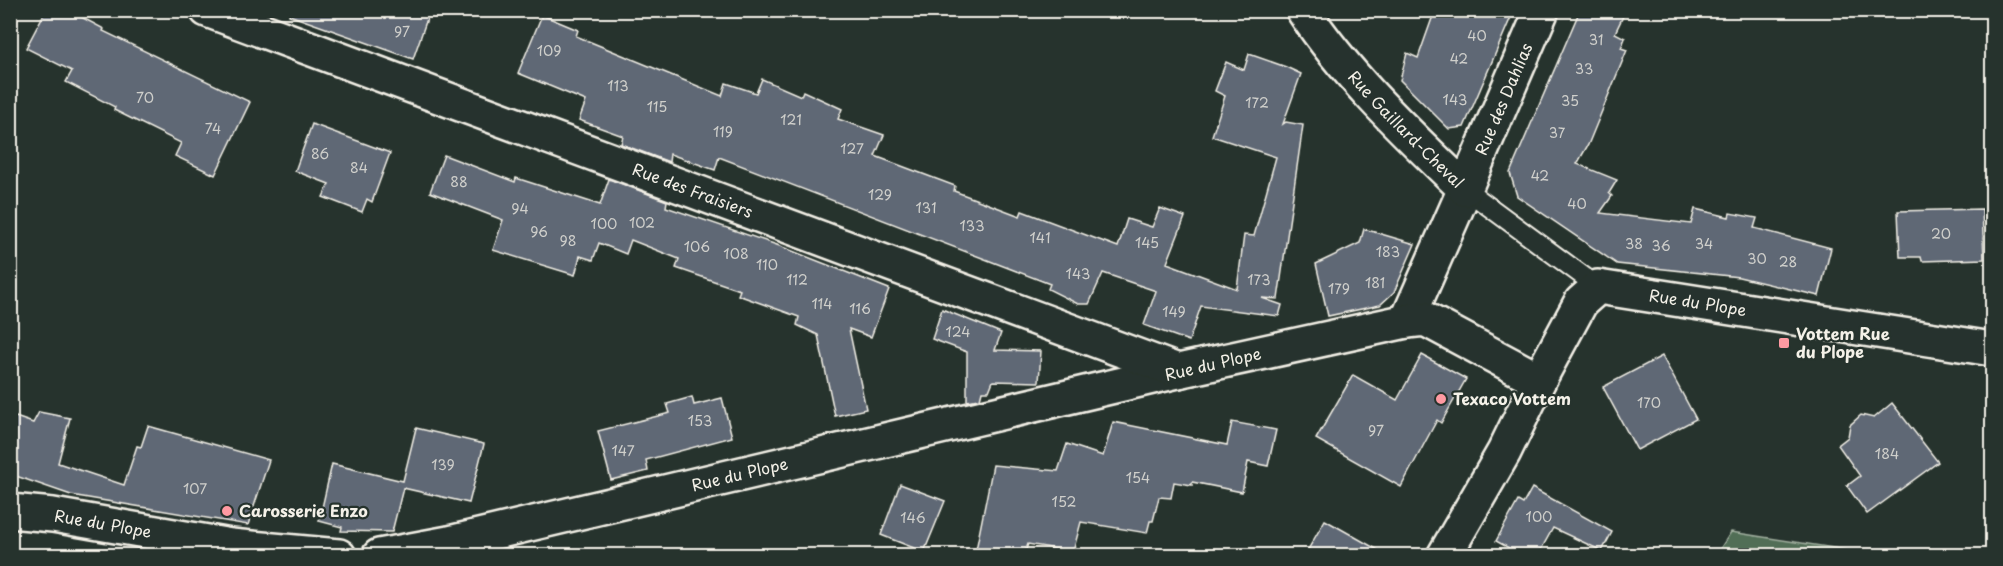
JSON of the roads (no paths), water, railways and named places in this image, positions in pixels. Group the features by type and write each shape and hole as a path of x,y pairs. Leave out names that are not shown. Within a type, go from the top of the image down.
{"street":[{"name":"Rue des Fraisiers","path":"207,10 1178,371"},
{"name":"Rue Gaillard-Cheval","path":"1303,10 1323,40 1368,94 1465,189 1407,321"},
{"name":"Rue des Dahlias","path":"1465,189 1542,10"},
{"name":"Rue du Plope","path":"1598,287 1992,349"},
{"path":"1444,555 1503,452 1581,302 1598,287"},
{"name":"Rue du Plope","path":"379,555 449,543 1178,371 1407,321 1425,319 1539,380"},
{"name":"Rue du Plope","path":"10,511 76,519 231,546 339,555"}],"lane":[{"path":"1465,189 1598,287"}],"place":[{"name":"Vottem Rue du Plope","path":"1784,343"},
{"name":"Texaco Vottem","path":"1441,399"},
{"name":"Carosserie Enzo","path":"227,511"}]}
